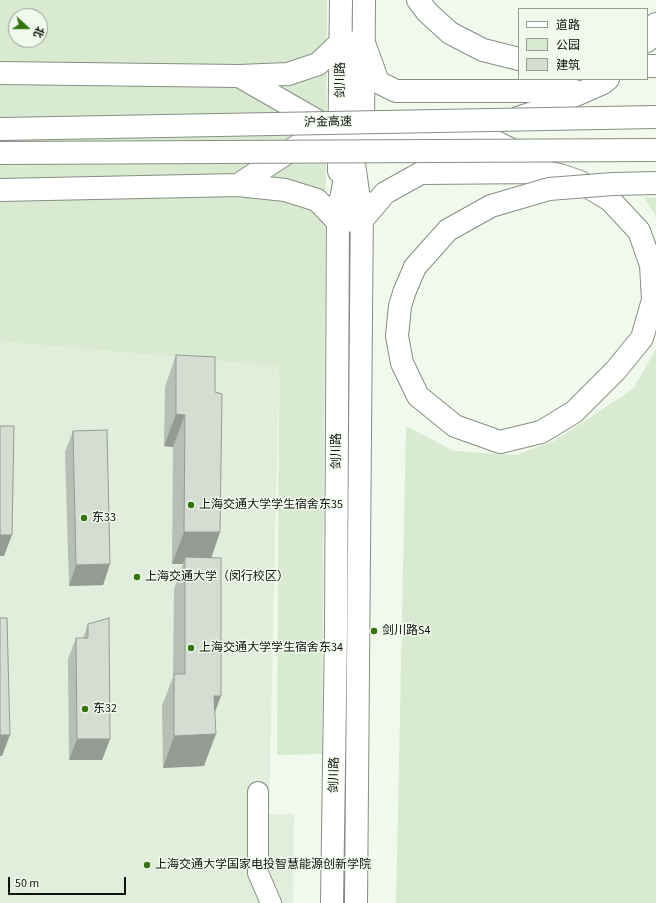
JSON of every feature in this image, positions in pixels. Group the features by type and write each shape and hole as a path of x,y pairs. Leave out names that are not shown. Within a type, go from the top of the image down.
{"main road":[{"path":"341,0 341,42 345,85 352,127"},
{"path":"364,0 364,43 378,82 396,91 582,91"},
{"path":"418,0 427,12 450,33 483,50 518,59"},
{"path":"648,39 656,24"},
{"path":"0,73 239,76 288,74 318,64 341,42 364,43"},
{"name":"剑川路","path":"332,903 336,629 337,221 364,43"},
{"path":"239,76 352,127 397,132 484,136 526,156 544,172"},
{"path":"238,185 352,127 397,122 480,124 512,120 542,110 607,80"},
{"name":"沪金高速","path":"0,129 656,117"},
{"name":"剑川路","path":"352,127 362,220 356,903"},
{"path":"0,153 656,150"},
{"path":"0,190 238,185 285,190 317,200 337,221 362,220 385,193 421,173 544,172 560,175 580,182 610,200 639,231 651,265 653,300 642,338 616,370 574,412 541,432 500,442 455,426 418,396 402,363 397,336 400,306 415,267 448,230 491,206 549,189 613,184 656,183"}],"street":[{"path":"258,792 258,873 271,903"}],"shaded area":[{"name":"上海交通大学（闵行校区）","path":"0,0 289,0 269,814 294,814 293,903 0,903"}],"green space":[{"path":"0,0 327,0 322,754 277,755 279,366 0,341"},
{"path":"644,197 656,198 656,216"},
{"path":"656,349 656,903 396,903 406,426 454,451 516,455 556,440 633,389"}],"building":[{"path":"176,355 215,357 215,392 222,394 220,532 184,532 185,415 176,414"},
{"path":"0,426 14,426 12,535 0,535"},
{"name":"东33","path":"107,430 110,564 76,565 73,431"},
{"name":"上海交通大学学生宿舍东34","path":"185,557 221,558 221,696 214,696 216,734 174,736 174,674 185,674"},
{"path":"0,618 7,618 10,735 0,735"},
{"name":"东32","path":"109,618 110,739 77,739 76,638 88,638 88,624"}],"place":[{"name":"上海交通大学学生宿舍东35","path":"191,505"},
{"name":"东33","path":"84,518"},
{"name":"上海交通大学（闵行校区）","path":"137,577"},
{"name":"剑川路S4","path":"374,631"},
{"name":"上海交通大学学生宿舍东34","path":"191,648"},
{"name":"东32","path":"85,709"},
{"name":"上海交通大学国家电投智慧能源创新学院","path":"147,865"}]}
